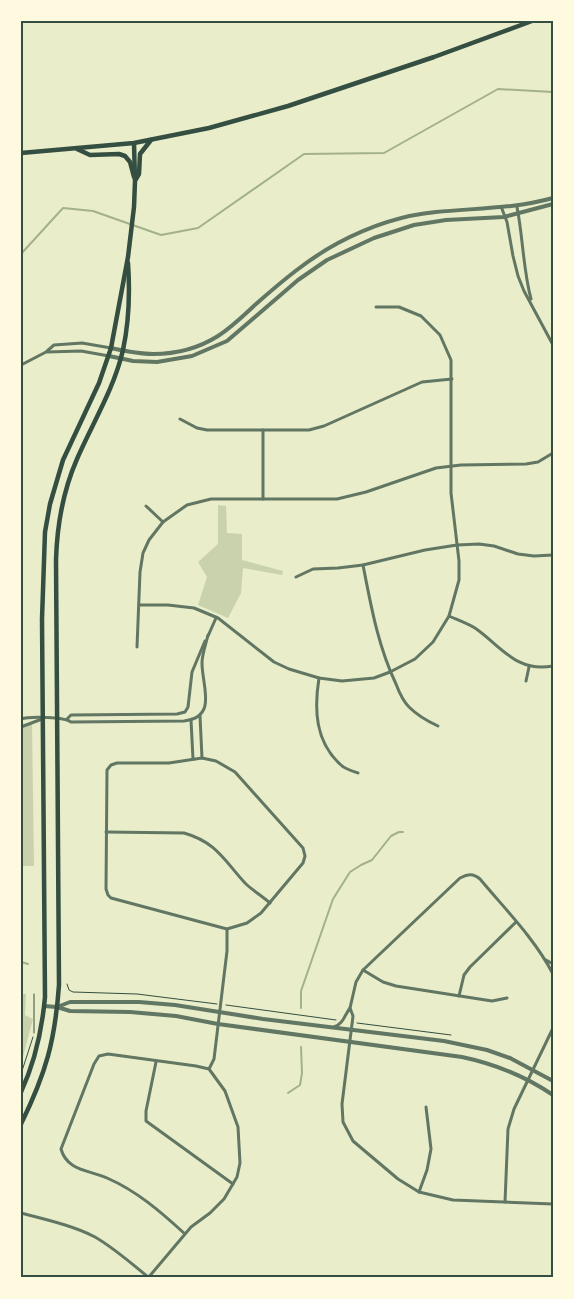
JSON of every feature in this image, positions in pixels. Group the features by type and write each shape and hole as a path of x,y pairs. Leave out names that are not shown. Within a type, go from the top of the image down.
{"main road":[{"path":"21,153 134,143 209,128 288,106 532,21"},
{"path":"136,181 139,174 140,154 151,140"},
{"path":"21,1092 36,1052 44,1006 45,877 42,619 44,546 48,511 63,460 99,383 111,348 128,257 134,207 136,181 134,143"},
{"path":"76,148 90,155 119,154 125,156 130,162 136,181"},
{"path":"21,1124 39,1086 48,1059 55,1027 59,985 56,560 60,514 73,468 107,394 123,350 128,299 128,257"}],"street":[{"path":"21,365 46,352 54,345 67,343 82,343 143,354 187,349 219,335 284,280 314,258 338,243 373,228 400,219 434,212 518,207 553,198"},
{"path":"46,352 82,351 120,359 157,362 181,359 204,352 226,341 305,275 327,260 374,238 414,226 446,220 504,217 553,204"},
{"path":"518,207 527,283 532,304"},
{"path":"502,208 518,276 553,345"},
{"path":"139,605 168,605 194,608 216,618 274,662 289,669 319,678 342,682 374,678 390,672 415,659 433,642 450,616 459,580 450,466 451,360 440,335 421,316 399,308 376,307"},
{"path":"180,419 197,428 207,430 309,430 324,426 422,382 452,379"},
{"path":"262,499 263,430"},
{"path":"137,647 140,572 143,553 149,540 163,522 177,511 199,501 211,499 325,500 345,498 436,468 526,464 538,462 553,453"},
{"path":"146,506 163,522"},
{"path":"296,577 313,569 363,565 425,550 457,545 479,544 494,546 518,554 534,556 553,555"},
{"path":"363,565 378,635 390,672 408,706 421,718 438,726"},
{"path":"450,616 473,626 515,660 529,666 553,666"},
{"path":"21,719 31,716 57,719 67,718 72,715 177,714 185,712 188,707 190,681 194,663 216,618"},
{"path":"202,758 200,716 205,703 202,658 208,635"},
{"path":"526,681 529,666"},
{"path":"319,678 316,720 321,736 329,752 342,766 358,774"},
{"path":"67,718 72,722 191,720 200,716"},
{"path":"21,726 42,718"},
{"path":"191,720 193,759"},
{"path":"202,758 216,761 235,772 303,848 305,856 303,863 261,914 247,923 227,929 111,898 106,890 107,770 111,765 117,763 169,763 202,758"},
{"path":"106,832 184,833 197,837 207,842 246,884 270,903"},
{"path":"334,1027 343,1021 350,1008 356,982 363,970 460,878 468,874 480,879 545,959 553,974"},
{"path":"459,996 460,986 470,967 516,922"},
{"path":"209,1069 214,1058 227,951 227,929"},
{"path":"545,959 553,964"},
{"path":"363,970 374,978 389,984 492,1001 507,998"},
{"path":"57,1007 70,1002 139,1002 467,1045 510,1058 553,1081"},
{"path":"44,1006 70,1011 130,1012 176,1016 218,1024 445,1054 486,1062 510,1071 553,1095"},
{"path":"350,1008 353,1022 342,1104 343,1122 353,1141 398,1179 419,1192 453,1200 553,1204"},
{"path":"505,1202 508,1130 514,1109 553,1028"},
{"path":"21,1212 94,1236 118,1252 148,1277 185,1234 191,1227 210,1213 224,1199 237,1177 240,1163 238,1127 225,1091 209,1069 108,1054 99,1056 94,1064 86,1090 61,1149 63,1157 70,1165 107,1178 135,1193 154,1206 185,1234"},
{"path":"156,1062 146,1111 146,1121 233,1184"},
{"path":"419,1192 427,1170 431,1149 426,1107"}],"path":[{"path":"66,984 69,990 73,992 137,994 343,1021"},
{"path":"21,1074 34,1035 34,994"},
{"path":"353,1022 451,1035"}],"green space":[{"path":"218,505 226,506 227,533 242,534 242,560 283,571 282,575 243,568 241,593 228,618 198,605 207,577 198,562 218,544"},
{"path":"32,723 34,866 21,866 21,724"},
{"path":"21,994 26,994 25,1015 33,1019 21,1064"}],"waterway":[{"path":"21,254 63,208 93,211 161,235 198,228 304,154 384,153 498,89 553,92"},
{"path":"301,1008 301,991 333,899 350,872 372,860 391,836 403,832"},
{"path":"21,962 28,964"},
{"path":"288,1093 300,1085 302,1073 301,1047"}]}
